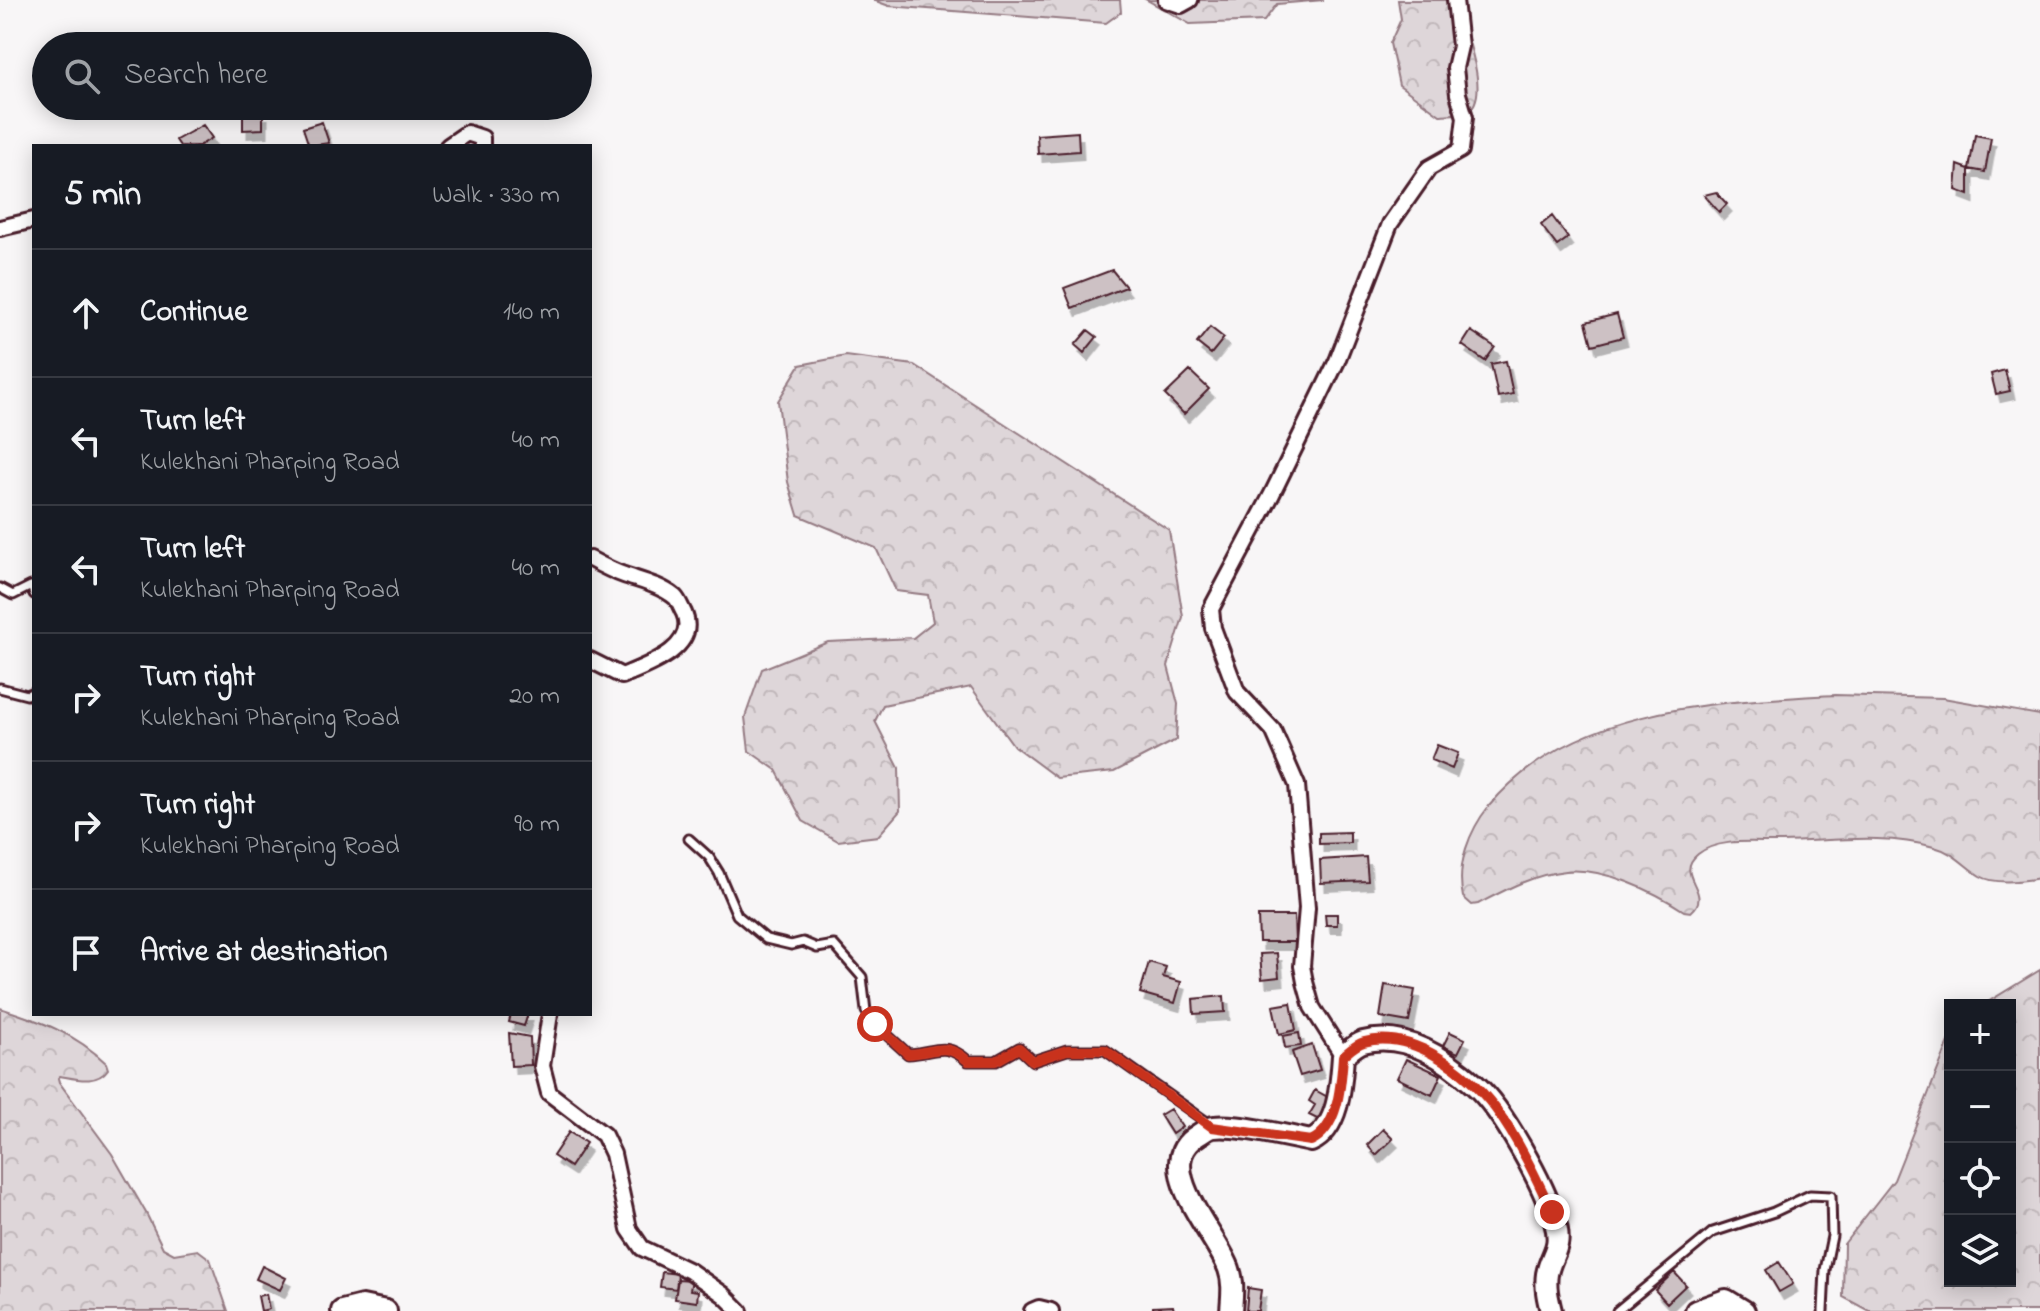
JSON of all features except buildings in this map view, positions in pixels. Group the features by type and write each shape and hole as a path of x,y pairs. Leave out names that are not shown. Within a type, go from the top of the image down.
{"main road":[{"path":"1231,1311 1233,1285 1229,1267 1181,1179 1181,1156 1188,1141 1212,1127 1311,1141 1322,1136 1333,1116 1343,1056 1360,1043 1381,1039 1429,1051 1475,1085 1494,1107 1540,1185 1556,1225 1556,1254 1547,1271 1546,1285 1551,1311"},
{"path":"1696,1311 1726,1300 1744,1311"},
{"path":"342,1311 362,1306 386,1311"}],"street":[{"path":"1166,0 1181,5 1190,0"},
{"path":"1343,1056 1312,1007 1302,966 1307,908 1297,785 1273,730 1237,692 1213,628 1211,609 1337,361 1390,224 1429,168 1461,150 1465,117 1455,68 1460,46 1455,0"},
{"path":"451,144 467,133 482,138 482,144"},
{"path":"0,228 32,220"},
{"path":"592,560 621,574 649,582 677,599 686,619 684,639 668,654 641,669 622,676 592,661"},
{"path":"550,1016 542,1066 549,1093 604,1135 613,1154 629,1229 642,1248 690,1271 724,1295 740,1311"},
{"path":"1032,1311 1039,1308 1051,1311"}],"lane":[{"path":"0,588 13,595 31,586 32,589"},
{"path":"0,688 27,695 32,693"},
{"path":"689,839 709,857 737,915 766,939 791,945 803,942 817,948 834,945 862,977 866,1011 875,1024 908,1054 924,1054 938,1047 956,1051 968,1061 996,1061 1019,1048 1033,1061 1067,1050 1105,1050 1212,1127"},
{"path":"1617,1311 1713,1232 1774,1212 1810,1195 1831,1196 1832,1236 1825,1270 1823,1311"}],"green space":[{"path":"873,0 1120,0 1121,12 1106,23 889,6"},
{"path":"1147,0 1324,0 1277,4 1264,21 1190,24"},
{"path":"1398,0 1462,0 1459,9 1477,80 1474,105 1466,112 1440,115 1399,85 1390,43 1401,19"},
{"path":"846,356 914,365 1169,530 1183,617 1168,666 1178,704 1176,740 1114,772 1057,778 1014,746 971,687 883,705 875,721 899,768 900,811 878,836 838,841 803,821 776,770 749,751 745,717 762,669 828,642 913,638 933,622 928,595 896,591 876,548 798,515 788,482 778,401 800,365"},
{"path":"1835,695 1943,698 2040,715 2040,878 1993,881 1980,876 1941,849 1896,840 1738,842 1716,845 1698,854 1691,862 1689,869 1699,897 1691,912 1628,882 1580,871 1531,879 1478,904 1472,905 1463,897 1463,861 1470,837 1482,816 1523,773 1561,747 1603,729 1694,707"},
{"path":"2040,970 2040,1311 1869,1311 1843,1297 1844,1244 1894,1180 1944,1054 1944,1287 2016,1287 2016,999 1993,999"},
{"path":"0,1008 69,1036 106,1063 108,1069 98,1077 86,1080 60,1076 59,1082 112,1154 163,1248 174,1254 198,1250 210,1259 228,1311 0,1311"}],"route":[{"path":"875,1024 908,1054 924,1054 938,1047 956,1051 968,1061 996,1061 1019,1048 1033,1061 1067,1050 1105,1050 1212,1127 1311,1141 1322,1136 1333,1116 1343,1056 1360,1043 1394,1040 1429,1051 1475,1085 1506,1124 1552,1212"}]}
